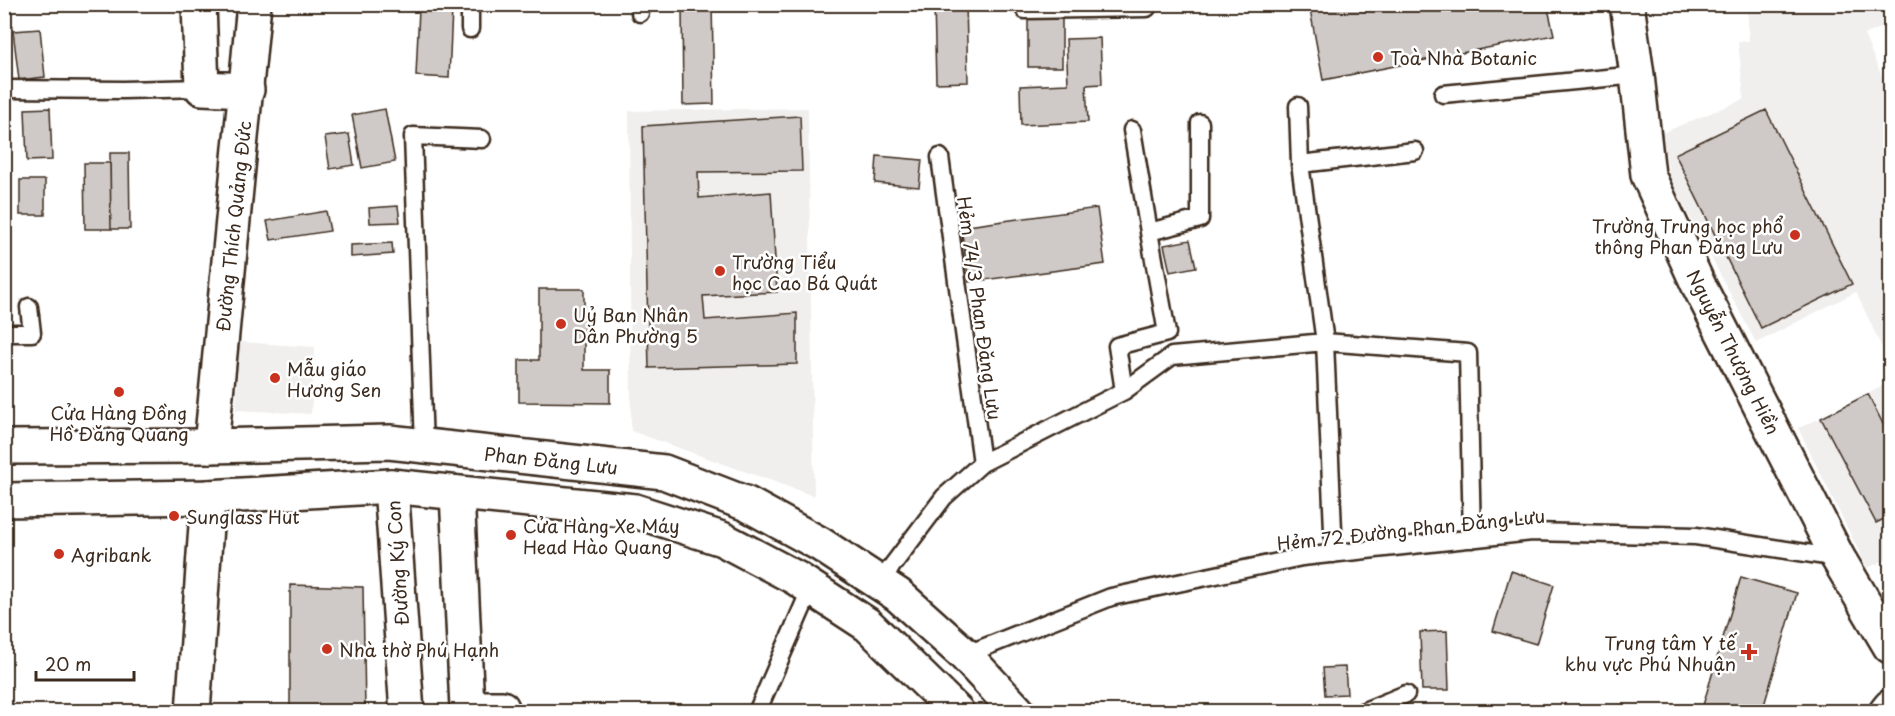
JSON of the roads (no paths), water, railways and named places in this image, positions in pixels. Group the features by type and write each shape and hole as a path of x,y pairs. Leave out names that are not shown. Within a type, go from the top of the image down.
{"main road":[{"path":"199,4 202,88 247,90"},
{"name":"Đường Thích Quảng Đức","path":"193,711 211,446 254,4"},
{"name":"Nguyễn Thượng Hiền","path":"1627,4 1648,175 1698,284 1838,558 1890,646"},
{"name":"Phan Đăng Lưu","path":"4,447 389,442 664,472 747,504 820,543 898,595 965,655 1018,711"},
{"path":"4,500 208,497 391,486 635,511 722,539 811,588 868,625 957,711"},
{"name":"Đường Ký Con","path":"391,486 407,711"},
{"path":"457,493 467,708 502,708 502,711"},
{"path":"1886,711 1890,707"}],"lane":[{"path":"470,4 470,29"},
{"path":"1022,4 1025,10 1147,8"},
{"path":"1443,94 1637,75"},
{"path":"4,89 202,88"},
{"path":"1298,106 1300,164 1325,342 1334,554"},
{"path":"1149,232 1200,219 1200,123"},
{"path":"1124,391 1117,346 1167,333 1131,130"},
{"path":"424,446 413,136 482,139"},
{"path":"1300,164 1415,151"},
{"name":"Hẻm 74/3 Phan Đăng Lưu","path":"940,157 982,464"},
{"path":"4,333 32,333 29,307"},
{"path":"879,583 944,497 982,464 1124,391 1172,356 1325,342 1468,353 1472,539"},
{"name":"Hẻm 72 Đường Phan Đăng Lưu","path":"965,655 1111,597 1302,557 1532,532 1696,536 1838,558"},
{"path":"757,711 811,588"},
{"path":"1362,711 1406,694"}],"place":[{"name":"Toà Nhà Botanic","path":"1378,57"},
{"name":"Trường Trung học phổ thông Phan Đăng Lưu","path":"1795,235"},
{"name":"Trường Tiểu học Cao Bá Quát","path":"720,271"},
{"name":"Uỷ Ban Nhân Dân Phường 5","path":"561,324"},
{"name":"Mẫu giáo Hương Sen","path":"275,378"},
{"name":"Cửa Hàng Đồng Hồ Đăng Quang","path":"119,392"},
{"name":"Sunglass Hut","path":"174,516"},
{"name":"Cửa Hàng Xe Máy Head Hào Quang","path":"511,535"},
{"name":"Agribank","path":"59,554"},
{"name":"Nhà thờ Phú Hạnh","path":"327,649"},
{"name":"Trung tâm Y tế khu vực Phú Nhuận","path":"1749,652"}]}
